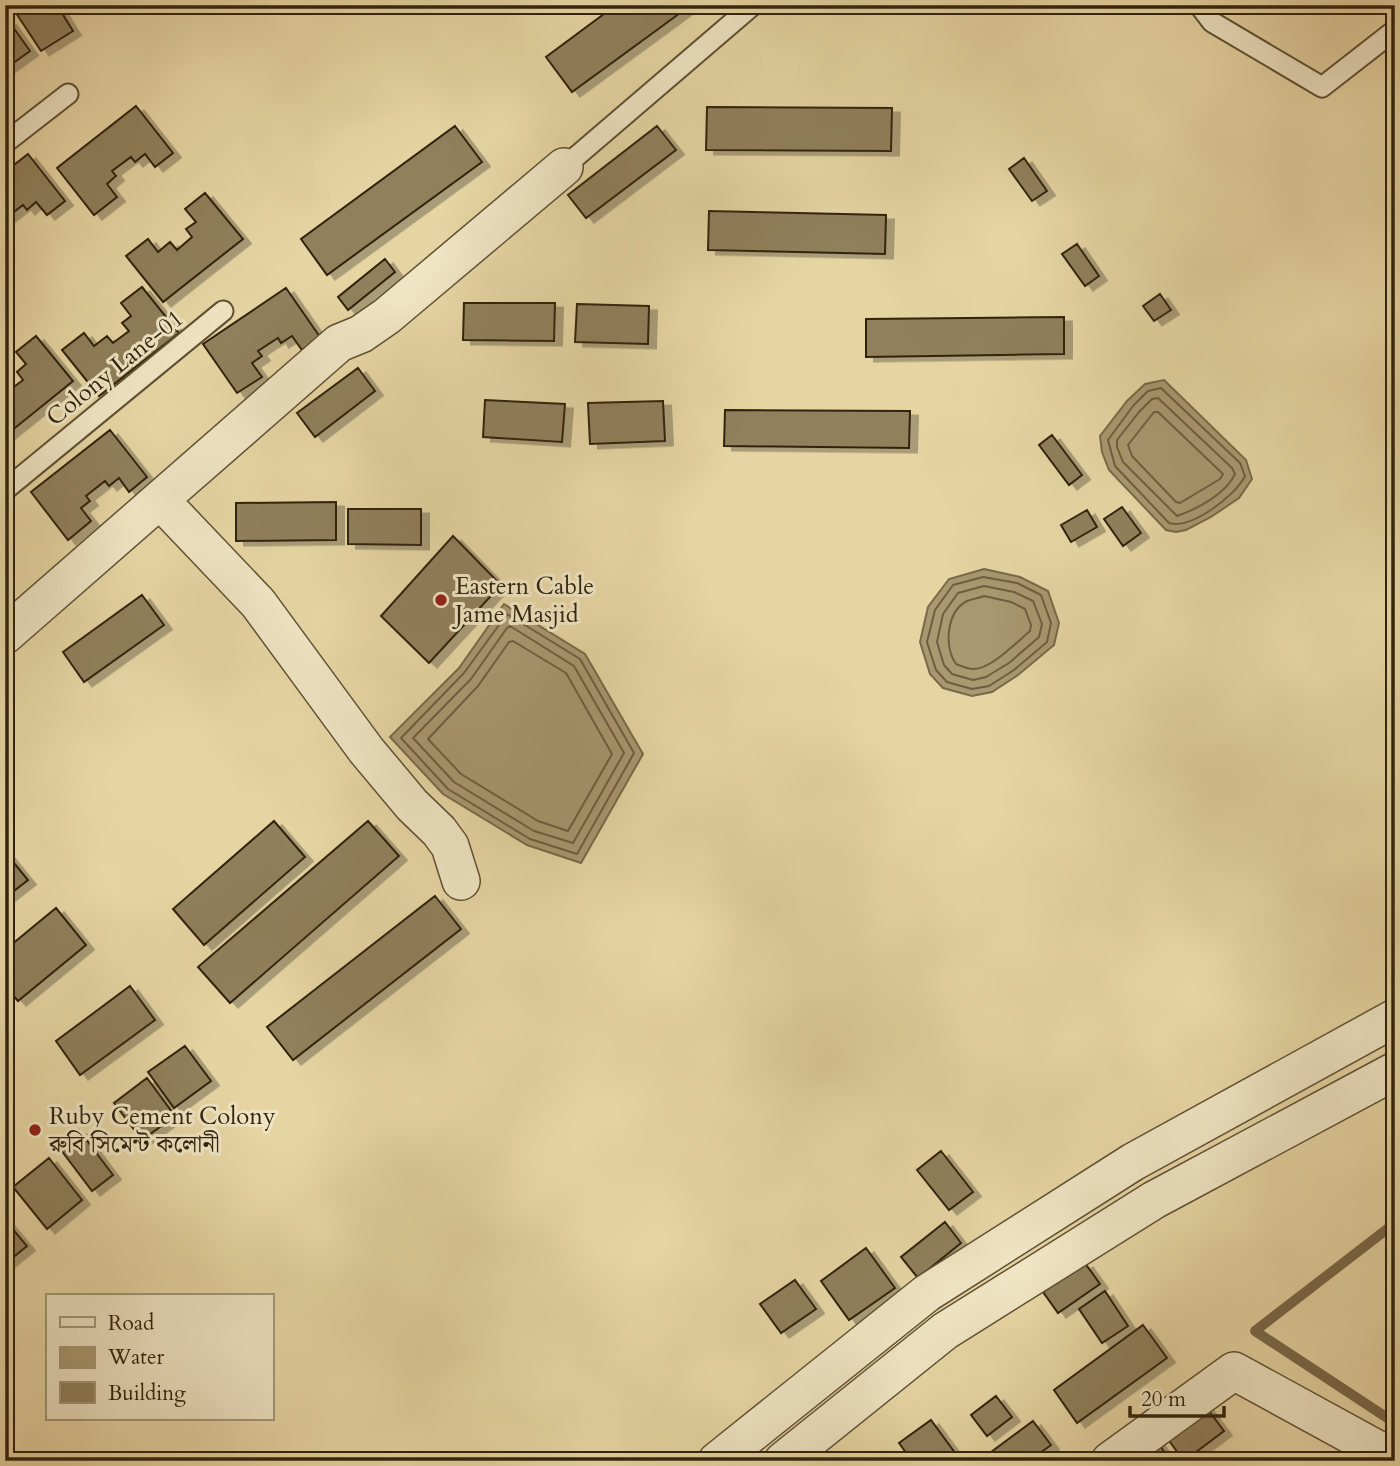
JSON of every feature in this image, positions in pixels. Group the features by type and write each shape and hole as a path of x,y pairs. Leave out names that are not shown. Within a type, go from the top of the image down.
{"street":[{"path":"5,635 339,343 360,334 387,316 564,167"},
{"path":"160,500 258,603 366,750 412,805 439,831 450,846 461,880"},
{"path":"717,1461 927,1293 1133,1162 1395,1018"},
{"path":"783,1461 945,1331 1154,1200 1395,1071"},
{"path":"1110,1461 1234,1371 1395,1458"}],"lane":[{"path":"564,167 753,5"},
{"path":"1199,5 1212,22 1322,87 1395,30"},
{"path":"5,143 68,94"},
{"name":"Colony Lane-01","path":"5,490 223,311"}],"water":[{"path":"1164,380 1246,460 1252,479 1239,498 1211,517 1186,530 1176,532 1166,530 1109,470 1102,452 1100,436 1127,401 1145,384"},
{"path":"984,569 1020,577 1048,591 1059,623 1054,645 1018,675 992,692 972,696 943,688 930,674 920,642 928,607 949,579"},
{"path":"504,604 585,654 643,754 581,863 527,845 443,794 390,737 459,668"}],"building":[{"path":"21,5 57,5 73,31 41,51 14,10"},
{"path":"616,5 691,5 572,92 546,57"},
{"path":"8,20 30,51 5,69 5,22"},
{"path":"136,106 173,153 155,167 145,154 135,162 131,157 112,171 116,176 107,184 117,197 94,215 57,168"},
{"path":"707,107 892,108 891,151 706,150"},
{"path":"455,126 482,162 327,275 301,239"},
{"path":"657,126 676,150 586,218 568,195"},
{"path":"28,154 65,201 47,215 36,202 27,210 23,205 5,219 5,172"},
{"path":"1024,158 1047,191 1032,201 1009,169"},
{"path":"205,193 243,239 163,302 126,256 148,239 158,252 170,242 177,250 192,237 186,229 196,222 185,209"},
{"path":"709,211 886,215 885,254 708,250"},
{"path":"1077,244 1099,276 1085,286 1062,254"},
{"path":"385,259 395,272 348,310 338,297"},
{"path":"142,287 179,333 99,396 62,350 84,333 94,346 107,336 113,343 129,331 122,323 131,316 121,303"},
{"path":"286,288 320,337 302,350 292,336 281,343 278,338 258,351 262,356 252,363 262,377 237,393 203,344"},
{"path":"1160,294 1171,310 1154,321 1143,306"},
{"path":"464,303 555,303 554,341 463,340"},
{"path":"577,304 649,306 648,344 575,342"},
{"path":"1064,317 1064,354 866,357 866,319"},
{"path":"36,336 73,381 5,436 5,390 7,392 23,380 17,372 26,364 16,352"},
{"path":"358,368 375,391 315,437 297,413"},
{"path":"485,400 565,404 562,442 483,437"},
{"path":"663,401 665,441 590,444 588,403"},
{"path":"725,410 910,411 909,448 724,446"},
{"path":"110,430 147,477 129,492 119,478 109,486 105,481 86,496 90,501 81,508 91,521 68,540 31,492"},
{"path":"1052,435 1082,475 1069,485 1039,445"},
{"path":"336,502 336,540 236,541 236,503"},
{"path":"1122,507 1141,533 1123,546 1104,519"},
{"path":"348,509 421,509 421,545 348,544"},
{"path":"1087,510 1097,527 1071,542 1061,525"},
{"name":"Eastern Cable Jame Masjid","path":"453,536 501,585 429,663 381,616"},
{"path":"142,595 164,625 84,682 63,652"},
{"path":"274,821 305,857 204,945 173,909"},
{"path":"368,821 399,856 230,1003 198,967"},
{"path":"5,852 28,880 5,898"},
{"path":"435,896 461,929 293,1060 267,1027"},
{"path":"56,908 86,945 18,1001 5,986 5,950"},
{"path":"130,986 155,1020 80,1075 56,1041"},
{"path":"185,1046 211,1081 174,1108 148,1072"},
{"path":"147,1078 175,1116 142,1140 114,1103"},
{"path":"79,1130 113,1175 92,1191 58,1146"},
{"path":"941,1151 973,1192 949,1210 917,1170"},
{"path":"49,1158 82,1200 47,1229 13,1187"},
{"path":"5,1220 27,1246 5,1264"},
{"path":"945,1222 961,1243 918,1278 901,1257"},
{"path":"866,1248 895,1288 849,1320 821,1281"},
{"path":"1085,1263 1100,1284 1058,1313 1043,1292"},
{"path":"795,1280 816,1309 781,1333 760,1304"},
{"path":"1105,1291 1128,1326 1102,1343 1079,1309"},
{"path":"1143,1325 1167,1358 1077,1423 1054,1390"},
{"path":"996,1396 1012,1417 987,1436 971,1415"},
{"path":"1206,1407 1224,1431 1184,1461 1167,1438"},
{"path":"931,1420 961,1461 912,1461 899,1443"},
{"path":"1033,1421 1051,1445 1029,1461 979,1461"},
{"path":"1152,1435 1171,1461 1116,1461"}],"waterway":[{"path":"1395,1223 1255,1331 1395,1423"}],"place":[{"name":"Eastern Cable Jame Masjid","path":"441,600"},
{"name":"Ruby Cement Colony রুবি সিমেন্ট কলোনী","path":"35,1130"}]}
